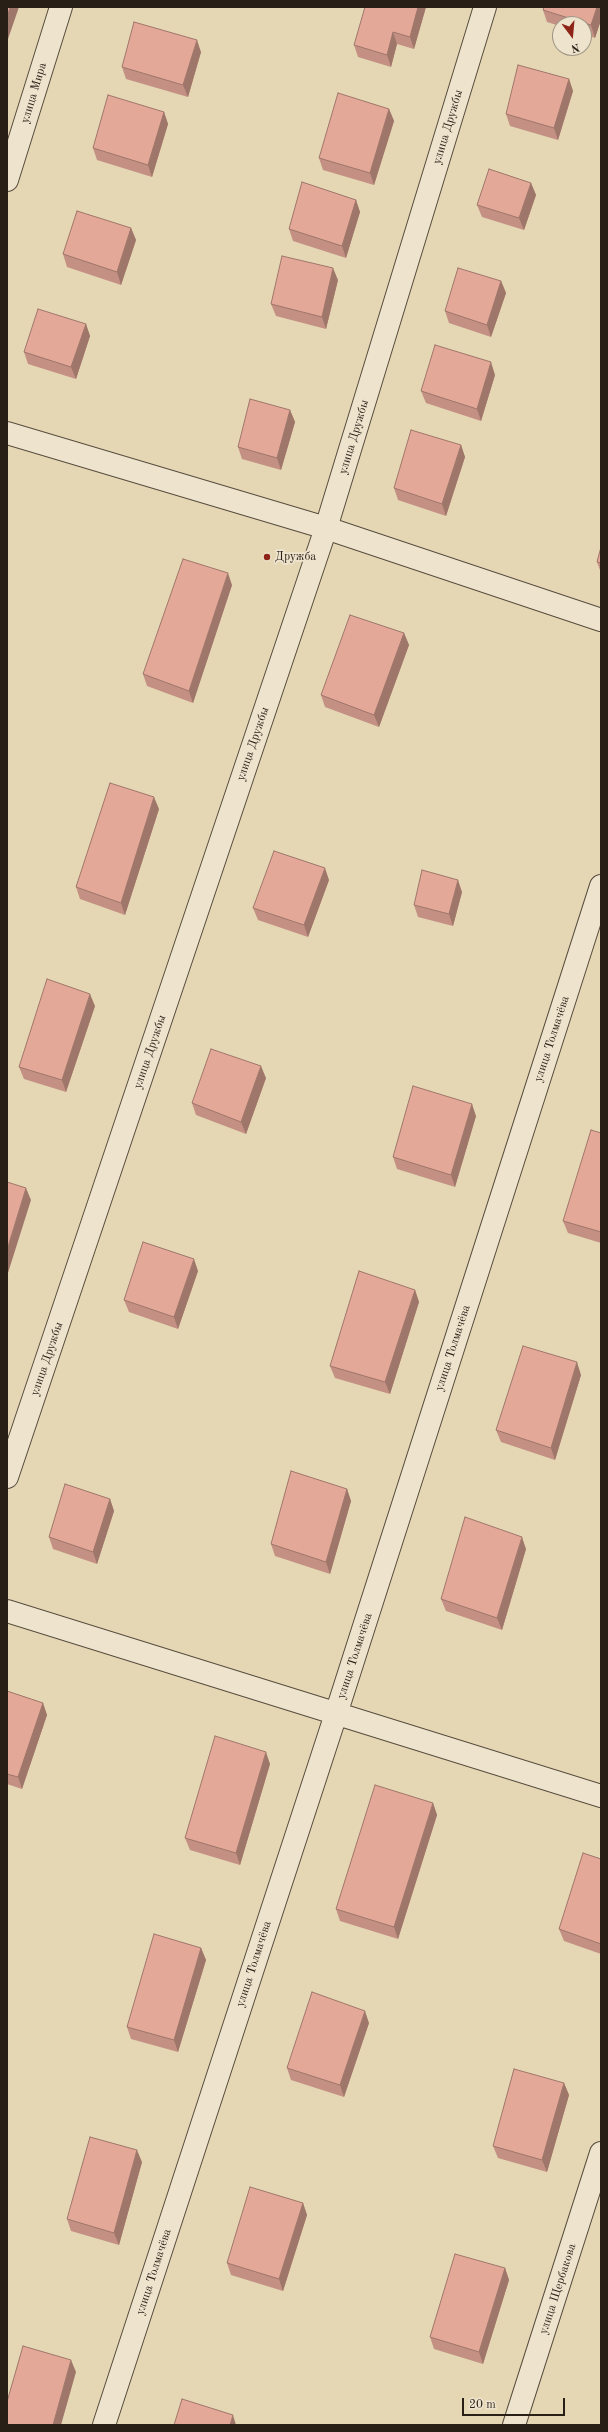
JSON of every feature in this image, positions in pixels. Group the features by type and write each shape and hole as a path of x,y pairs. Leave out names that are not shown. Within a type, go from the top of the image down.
{"street":[{"name":"улица Мира","path":"7,180 61,7"},
{"name":"улица Дружбы","path":"7,1477 326,528 485,7"},
{"path":"7,433 326,528 601,620"},
{"name":"улица Толмачёва","path":"104,2425 336,1714 601,886"},
{"path":"7,1611 601,1796"},
{"name":"улица Щербакова","path":"514,2425 601,2153"}],"building":[{"path":"7,7 10,7 7,18"},
{"path":"365,7 418,7 410,37 393,32 387,55 354,45"},
{"path":"544,7 597,7 592,22 592,16 562,16 543,10"},
{"path":"134,22 197,40 183,85 122,67"},
{"path":"518,65 569,79 554,128 506,114"},
{"path":"338,93 389,109 370,173 319,158"},
{"path":"108,95 164,112 148,165 93,148"},
{"path":"489,169 531,183 519,218 477,205"},
{"path":"302,182 356,200 342,246 289,229"},
{"path":"77,211 131,228 117,272 63,254"},
{"path":"282,256 333,268 322,317 271,304"},
{"path":"458,268 501,281 487,325 445,311"},
{"path":"38,309 86,324 71,367 24,352"},
{"path":"435,345 491,362 477,409 421,391"},
{"path":"250,399 290,410 277,458 238,447"},
{"path":"411,430 461,445 442,504 394,488"},
{"path":"601,547 601,563 597,562"},
{"path":"183,559 228,573 189,691 143,674"},
{"path":"350,615 404,633 374,715 321,695"},
{"path":"110,783 154,797 121,903 76,887"},
{"path":"274,851 325,868 304,925 253,908"},
{"path":"422,870 458,880 449,914 414,905"},
{"path":"47,979 90,994 62,1080 19,1067"},
{"path":"211,1049 261,1066 241,1122 192,1103"},
{"path":"413,1086 472,1104 451,1175 393,1157"},
{"path":"591,1130 601,1133 601,1232 563,1221"},
{"path":"7,1182 26,1188 7,1250"},
{"path":"143,1242 194,1259 174,1317 124,1300"},
{"path":"359,1271 415,1290 385,1382 330,1366"},
{"path":"523,1346 577,1362 551,1448 496,1430"},
{"path":"291,1471 347,1489 326,1562 271,1544"},
{"path":"65,1484 110,1499 93,1552 49,1537"},
{"path":"465,1517 522,1537 497,1618 441,1599"},
{"path":"7,1691 43,1703 18,1777 7,1774"},
{"path":"215,1736 266,1752 236,1853 185,1838"},
{"path":"375,1785 433,1803 394,1927 336,1909"},
{"path":"583,1853 601,1859 601,1944 559,1929"},
{"path":"154,1934 201,1948 174,2040 127,2027"},
{"path":"312,1992 365,2011 340,2085 287,2068"},
{"path":"514,2069 564,2083 542,2160 493,2146"},
{"path":"90,2137 137,2150 114,2233 67,2219"},
{"path":"250,2187 303,2203 279,2279 227,2263"},
{"path":"455,2254 505,2268 479,2352 430,2337"},
{"path":"23,2346 71,2360 53,2425 7,2425 7,2402"},
{"path":"182,2399 233,2415 230,2425 174,2425"}],"place":[{"name":"Дружба","path":"267,557"}]}
